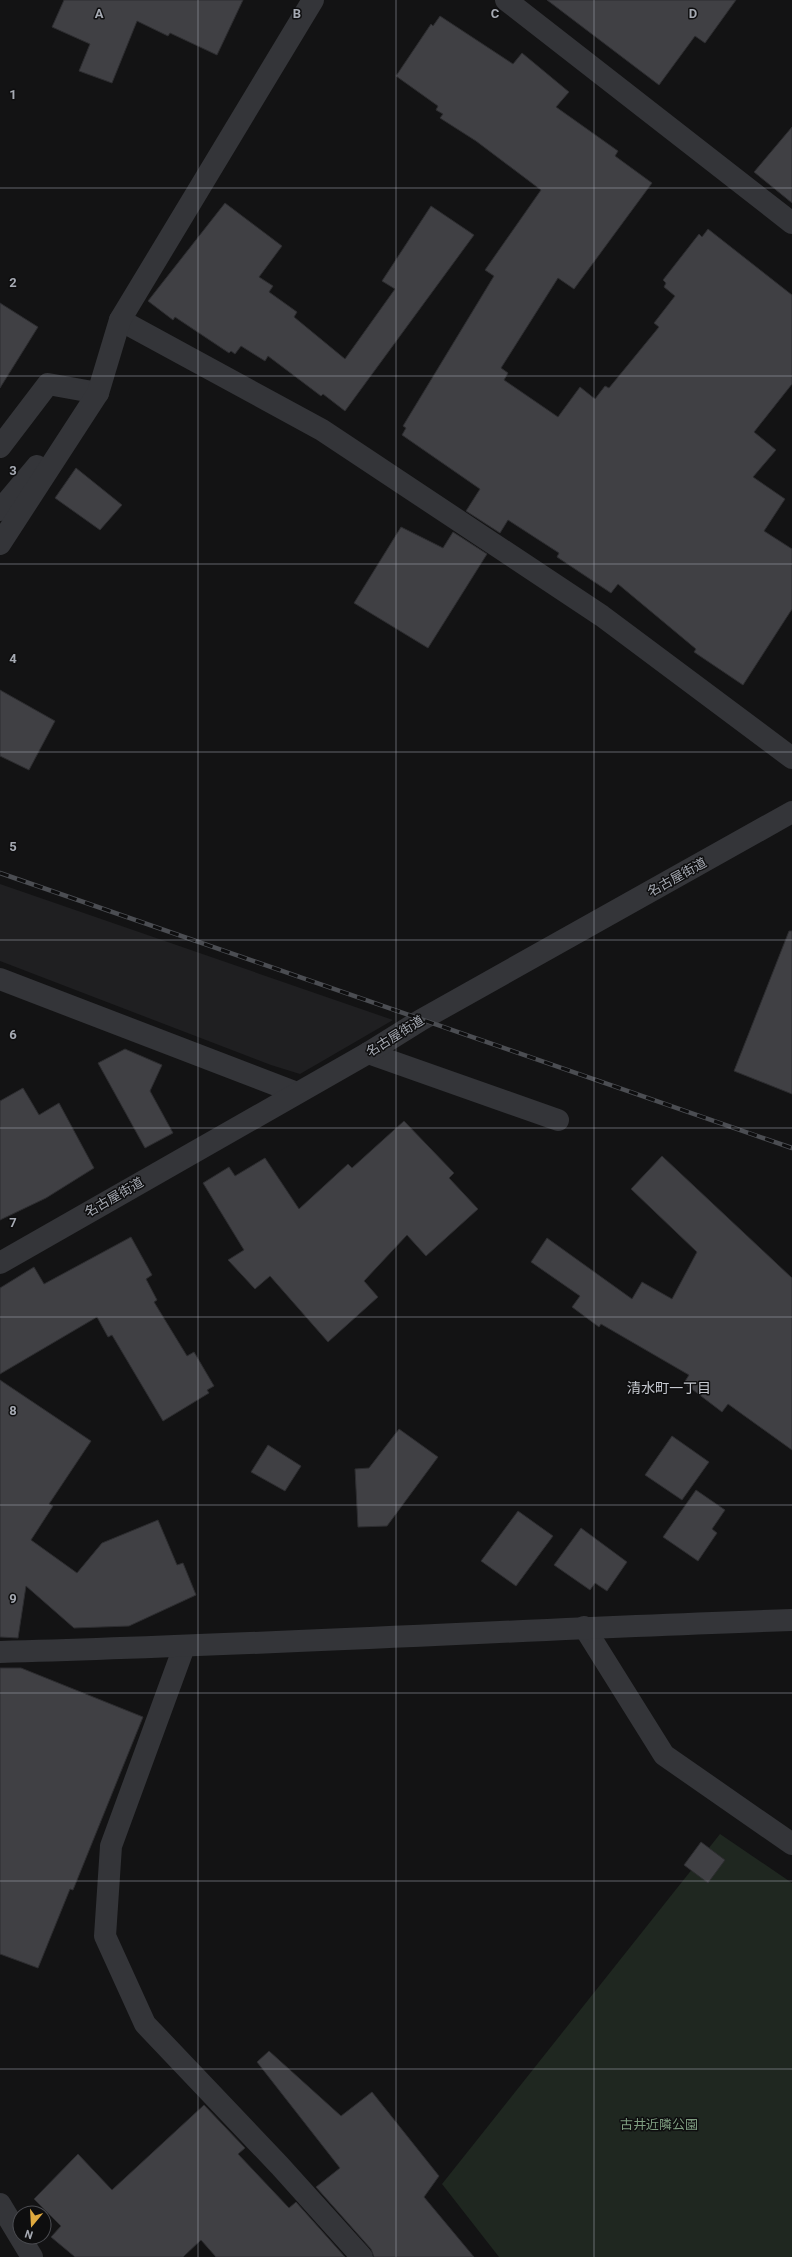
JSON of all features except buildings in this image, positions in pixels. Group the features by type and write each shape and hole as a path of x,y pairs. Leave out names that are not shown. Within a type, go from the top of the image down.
{"street":[{"path":"0,544 98,393 120,320 314,0"},
{"path":"506,0 792,223"},
{"path":"120,320 322,430 602,616 792,758"},
{"path":"0,447 48,384 98,393"},
{"path":"0,510 98,393"},
{"name":"名古屋街道","path":"0,1263 297,1094 421,1020 792,812"},
{"path":"0,979 297,1094"},
{"path":"368,1053 558,1120"},
{"path":"0,1652 184,1647 584,1627 792,1620"},
{"path":"584,1627 664,1755 792,1844"},
{"path":"184,1647 111,1846 105,1936 145,2024 280,2166 362,2257"},
{"path":"0,2204 32,2257"}],"shaded area":[{"path":"0,884 393,1020 300,1074 271,1065 0,961"}],"green space":[{"name":"古井近隣公園","path":"720,1834 792,1883 792,2257 499,2257 442,2184"}],"railway":[{"path":"0,873 792,1148"}],"district":[{"name":"清水町一丁目","path":"669,1388"}]}
